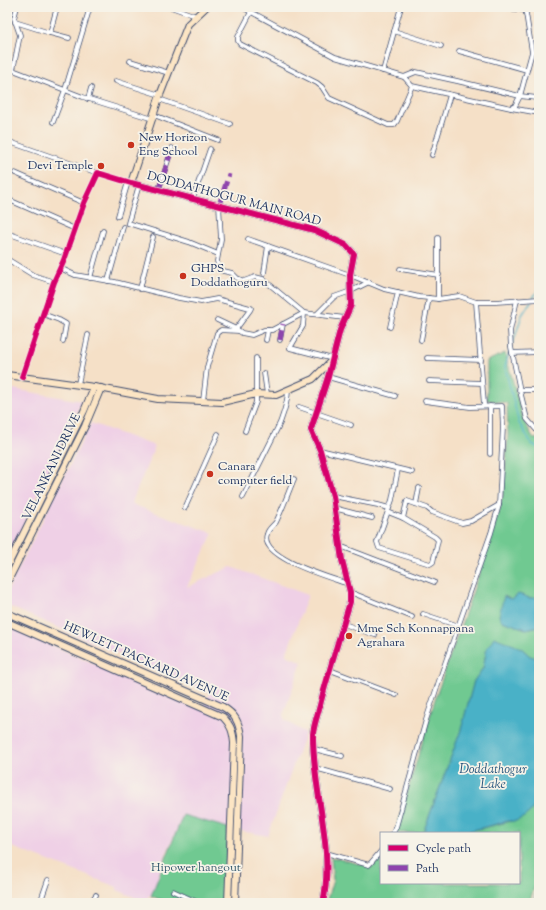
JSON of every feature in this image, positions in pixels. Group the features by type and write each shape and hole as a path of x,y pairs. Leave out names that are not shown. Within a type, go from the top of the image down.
{"street":[{"path":"17,7 14,18 20,35 13,70 88,99 153,117 218,140"},
{"path":"50,33 57,7"},
{"path":"53,122 90,7"},
{"path":"171,7 196,16"},
{"path":"118,216 160,97 188,24 206,7"},
{"path":"242,7 335,57 404,77 412,86 539,113"},
{"path":"383,71 402,7"},
{"path":"499,7 525,9 532,47 520,96 515,106 511,108"},
{"path":"250,12 238,37 240,44 322,87 329,98 388,125 394,126 398,122 412,86"},
{"path":"15,22 69,38"},
{"path":"394,31 441,46"},
{"path":"459,51 527,70"},
{"path":"130,61 169,73"},
{"path":"404,77 416,72 520,96 537,98"},
{"path":"116,81 230,124"},
{"path":"88,99 92,88"},
{"path":"432,155 450,95"},
{"path":"7,141 98,173 130,182"},
{"path":"159,189 172,148"},
{"path":"193,198 210,149"},
{"path":"15,173 84,202"},
{"path":"22,377 54,282 75,230 84,202 98,173"},
{"name":"DODDATHOGUR MAIN ROAD","path":"130,182 314,230 346,245 354,254 350,274 351,306 345,318 311,430 320,450 333,496 342,560 350,592 350,602 313,732 315,768 327,862 327,887 323,903"},
{"path":"139,185 128,223 189,242 218,254"},
{"path":"7,199 75,230"},
{"path":"219,205 221,239 217,261 219,270 232,273 237,278 244,281 255,277 263,279 304,313"},
{"path":"108,281 124,226"},
{"path":"90,278 103,231"},
{"path":"7,233 66,254"},
{"path":"140,289 153,237"},
{"path":"438,238 438,299"},
{"path":"248,239 350,274 384,289 398,292 438,299 458,296 476,302 539,299"},
{"path":"264,273 268,246"},
{"path":"7,259 33,275 54,282"},
{"path":"60,268 75,275 201,302 217,299 250,308 238,330"},
{"path":"400,269 439,275"},
{"path":"318,314 334,297 369,282"},
{"path":"390,327 398,292"},
{"path":"421,340 429,298"},
{"path":"517,300 509,338 519,390 527,419 539,433"},
{"path":"476,302 484,405"},
{"path":"304,313 303,326 290,348 333,359"},
{"path":"217,320 247,335 252,335 264,330 272,330 304,313 345,318"},
{"path":"43,314 66,324 63,341"},
{"path":"280,340 283,324"},
{"path":"203,401 207,367 216,333 221,330 238,330"},
{"path":"266,340 268,330"},
{"path":"78,384 88,335"},
{"path":"512,353 539,352"},
{"path":"245,432 256,402 256,358"},
{"path":"427,358 481,360"},
{"path":"7,375 78,384 158,400 222,402 256,394 276,395 313,379 333,359"},
{"path":"264,373 267,394"},
{"path":"328,377 396,396"},
{"path":"430,381 482,383"},
{"name":"VELANKANI DRIVE","path":"7,567 94,387"},
{"name":"VELANKANI DRIVE","path":"7,583 101,388"},
{"path":"243,497 280,423 285,410 288,390"},
{"path":"519,390 539,390"},
{"path":"394,832 426,720 491,533 498,505 504,427 502,406 484,405 470,407 425,401"},
{"path":"490,406 490,454"},
{"path":"299,407 351,426"},
{"path":"185,508 218,434"},
{"path":"320,450 412,472"},
{"path":"333,496 378,504 388,510 403,518 435,537 438,540 433,562 430,564 379,548 377,542 388,510 398,469"},
{"path":"294,480 276,522 267,534 266,542 276,553 290,563 348,584"},
{"path":"416,504 419,488"},
{"path":"403,518 407,501 462,523 471,521 498,505"},
{"path":"334,508 372,518"},
{"path":"340,546 434,582"},
{"path":"350,592 412,617"},
{"name":"HEWLETT PACKARD AVENUE","path":"7,613 229,711 235,716 241,736 235,903"},
{"path":"423,614 459,626"},
{"name":"HEWLETT PACKARD AVENUE","path":"7,622 223,717 231,727 234,743 228,903"},
{"path":"344,624 375,635"},
{"path":"330,670 396,695"},
{"path":"223,717 229,711"},
{"path":"314,749 342,756"},
{"path":"315,768 390,789"},
{"path":"326,853 369,865 380,852"},
{"path":"40,903 48,880"},
{"path":"173,891 199,903"},
{"path":"90,903 96,895"}],"shaded area":[{"path":"7,388 82,401 7,559"},
{"path":"91,423 155,446 131,504 213,533 187,587 231,567 308,595 286,655 302,662 283,715 285,720 305,733 268,836 224,828 183,816 166,854 151,896 149,895 146,902 117,890 117,887 7,845 7,626 202,710 210,693 8,606 7,592"}],"green space":[{"path":"505,353 524,421 534,439 539,438 539,597 530,598 518,594 511,599 504,596 502,621 526,629 539,626 539,659 530,656 521,648 487,648 483,668 474,681 461,730 423,832 395,832 436,696 480,571 499,511 504,488 508,435 507,403 487,400 487,361"},
{"path":"539,794 539,873 529,903 326,903 333,880 331,857 372,867 380,858 380,884 520,884 520,832 466,832 520,819 527,814 536,802"},
{"name":"Hipower hangout","path":"183,815 228,828 225,903 170,903 151,896"}],"water":[{"path":"518,594 530,598 539,597 539,626 526,629 502,621 499,616 504,596 511,599"},
{"name":"Doddathogur Lake","path":"494,637 521,648 530,656 539,659 539,794 535,805 530,812 516,821 508,821 466,832 423,832 461,730 474,681 483,668 487,648"}],"waterway":[{"path":"533,298 539,289"},
{"path":"513,343 522,315 531,301"},
{"path":"510,350 505,367 519,423 532,444 539,448"},
{"path":"533,903 539,884"}],"marked path":[{"path":"159,189 172,148"},
{"path":"219,205 229,174"},
{"path":"280,340 283,324"}],"cycle path":[{"path":"22,377 54,282 64,260 84,203 98,173 131,183 314,230 346,245 354,254 350,275 351,305 340,330 328,377 311,430 320,450 333,496 342,560 350,592 350,602 315,721 313,734 316,776 325,840 326,882 323,903"}],"place":[{"name":"New Horizon Eng School","path":"131,145"},
{"name":"Devi Temple","path":"101,166"},
{"name":"GHPS Doddathoguru","path":"183,276"},
{"name":"Canara computer field","path":"210,474"},
{"name":"Mme Sch Konnappana Agrahara","path":"349,636"}]}
